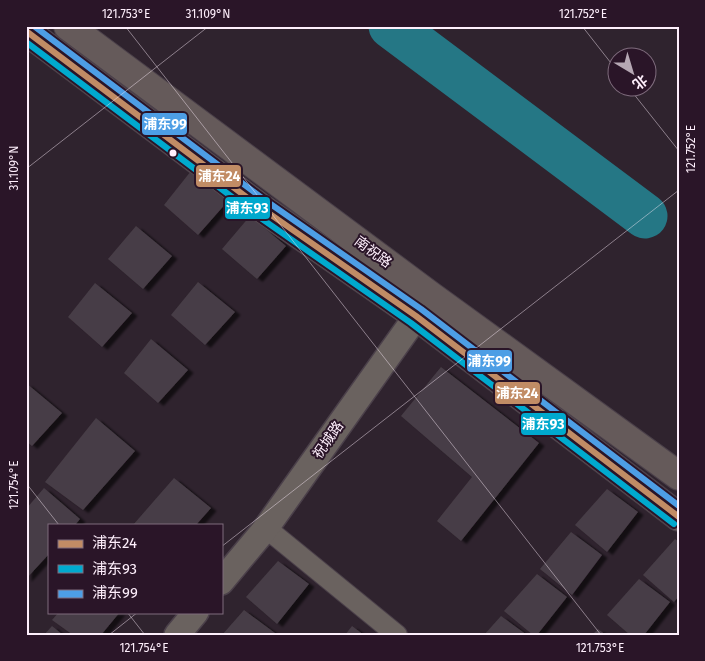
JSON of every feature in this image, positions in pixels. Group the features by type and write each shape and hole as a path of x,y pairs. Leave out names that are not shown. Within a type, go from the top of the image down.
{"main road":[{"name":"南祝路","path":"68,26 424,306 679,516"},
{"name":"南祝路","path":"26,31 257,205 424,306 679,476"}],"street":[{"name":"祝城路","path":"222,581 266,528 424,306"},
{"path":"266,528 397,635"},
{"path":"178,635 194,614"}],"building":[{"path":"191,171 228,201 198,235 164,205"},
{"path":"250,216 286,246 257,279 222,249"},
{"path":"136,226 172,256 143,289 108,259"},
{"path":"198,282 235,312 205,345 171,315"},
{"path":"95,283 132,313 102,347 68,317"},
{"path":"151,339 188,370 158,403 124,373"},
{"path":"441,367 539,443 461,541 437,521 472,477 401,416"},
{"path":"26,383 62,413 32,446 26,441"},
{"path":"96,418 135,451 83,510 45,482"},
{"path":"174,478 211,508 197,524 134,524"},
{"path":"44,488 80,519 76,524 48,524 48,555 26,579 26,509"},
{"path":"607,489 638,512 607,552 575,525"},
{"path":"571,532 602,555 572,595 540,569"},
{"path":"675,539 679,542 679,596 674,602 643,575"},
{"path":"278,561 309,584 277,624 246,597"},
{"path":"537,574 567,597 537,635 533,635 504,611"},
{"path":"639,579 670,602 644,635 630,635 607,615"},
{"path":"244,610 275,633 273,635 222,635"},
{"path":"57,614 118,614 101,635 73,635 52,620"},
{"path":"501,616 527,635 484,635"},
{"path":"52,626 63,635 44,635"},
{"path":"352,626 364,635 345,635"},
{"path":"598,629 606,635 592,635"}],"waterway":[{"path":"391,26 645,216"}],"transit line":[{"name":"浦东99","path":"34,26 262,198 421,309 679,506"},
{"name":"浦东24","path":"26,31 257,205 416,316 679,517"},
{"name":"浦东93","path":"26,42 252,212 411,323 674,524"}]}
